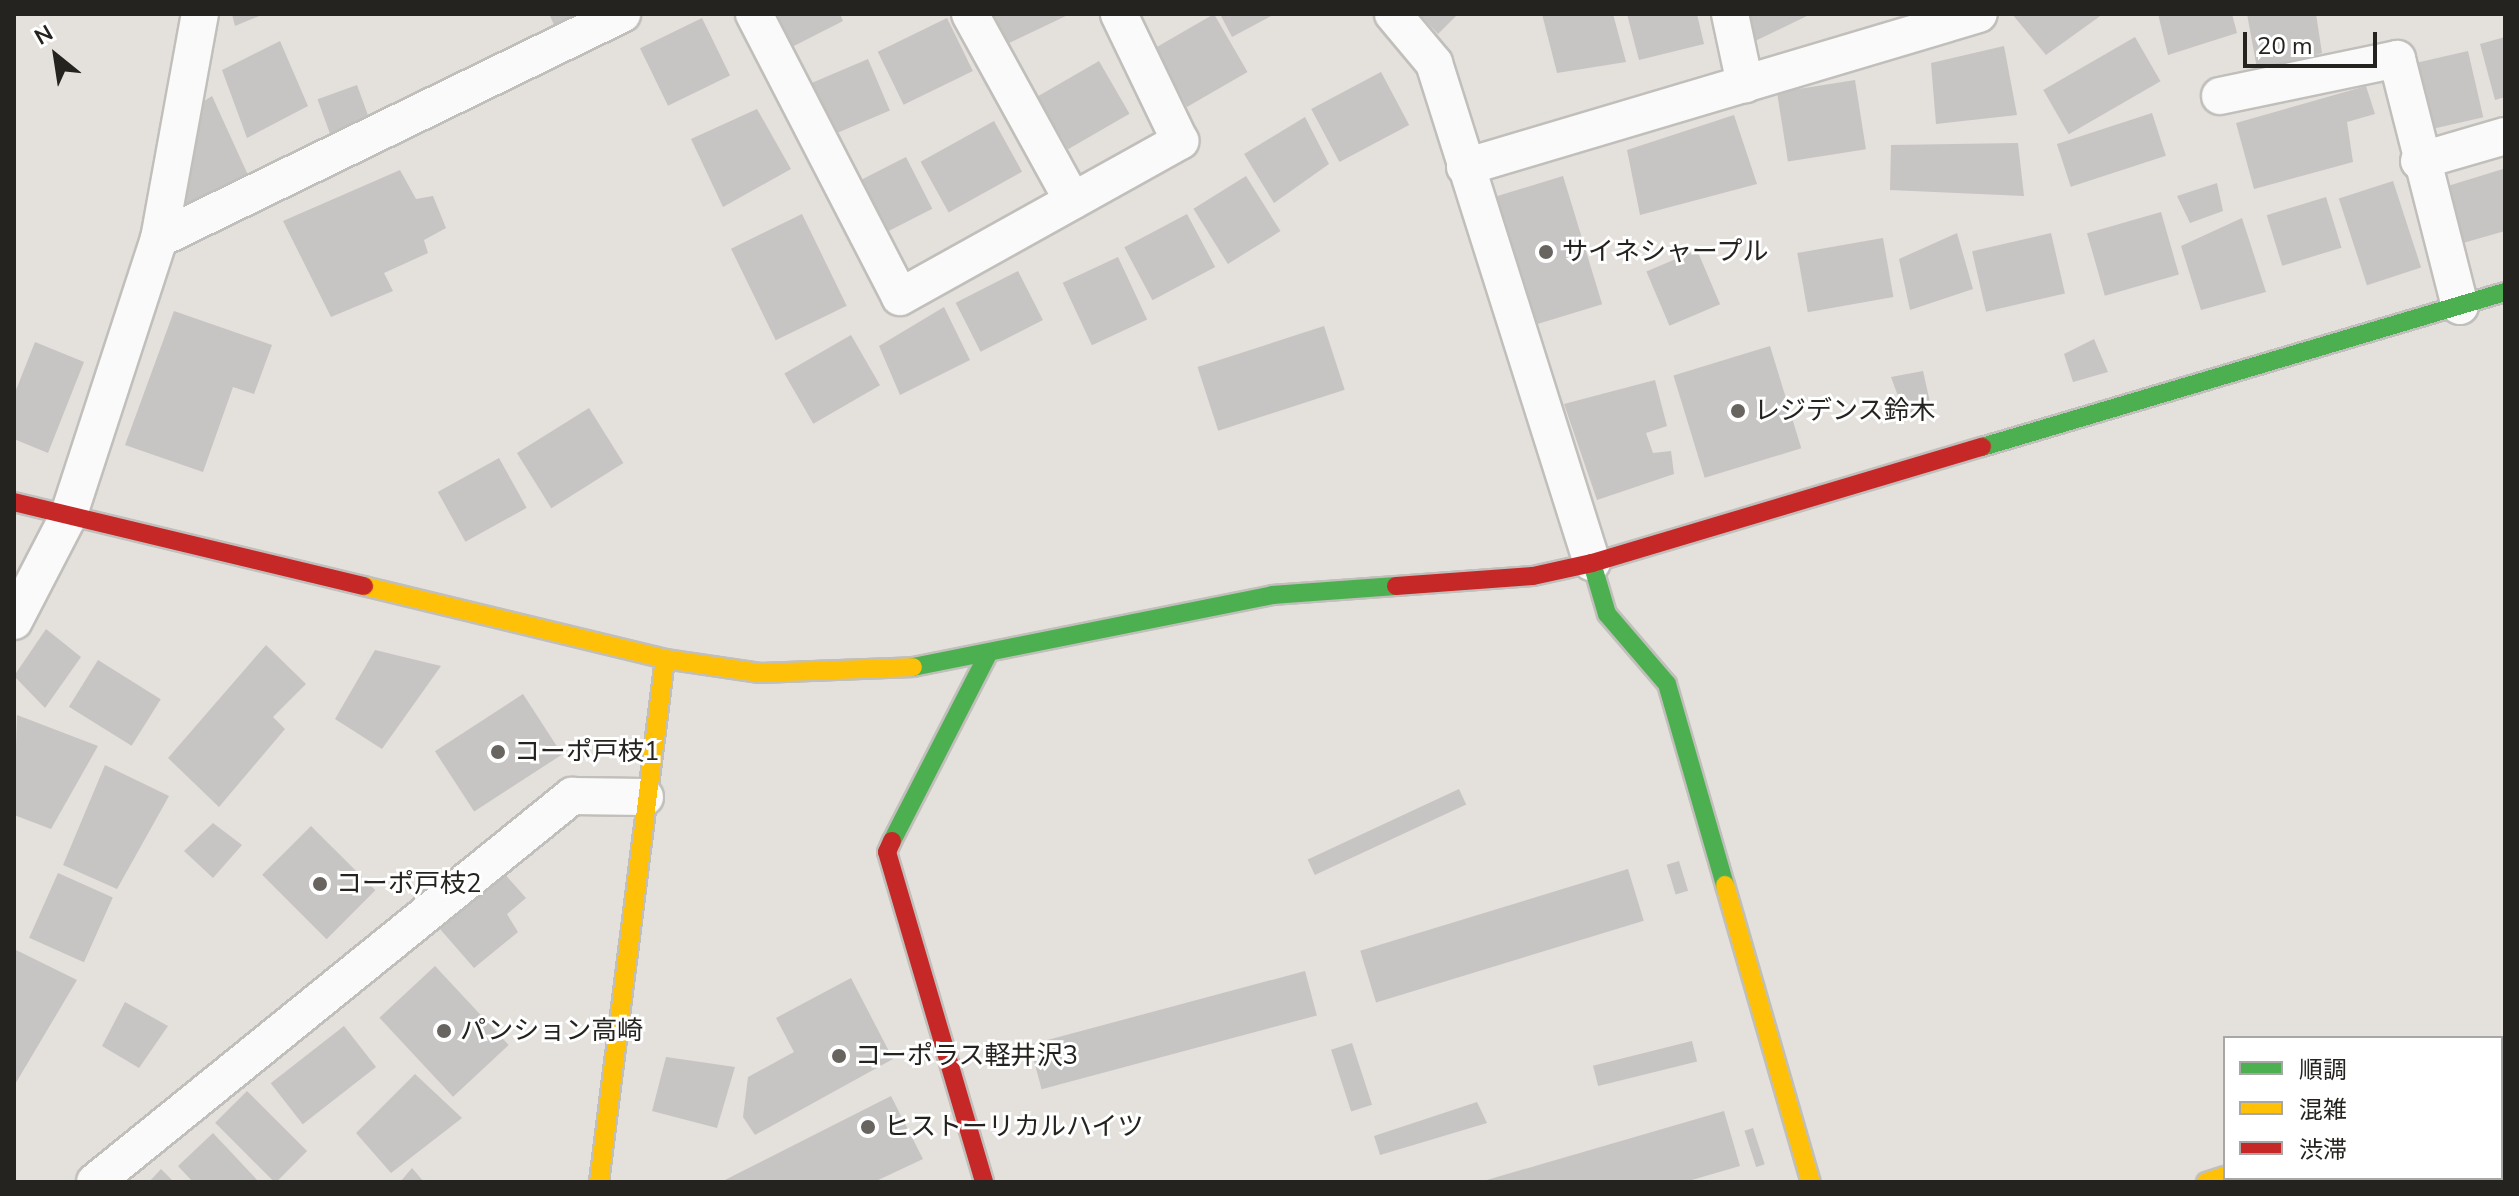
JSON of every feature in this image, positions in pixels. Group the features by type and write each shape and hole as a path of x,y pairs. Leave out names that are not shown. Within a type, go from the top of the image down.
{"street":[{"path":"14,621 68,517 159,239 200,14"},
{"path":"159,239 622,14"},
{"path":"754,14 900,297 1180,141 1119,14"},
{"path":"970,14 1073,201"},
{"path":"1393,14 1434,63 1607,614 1667,684 1811,1182"},
{"path":"1730,14 1745,84"},
{"path":"1465,167 1979,14"},
{"path":"2220,96 2397,59 2419,161 2460,306"},
{"path":"2419,161 2505,136"},
{"path":"14,502 665,659 760,673 881,673 987,656 1272,595 1533,576 1592,563 2505,292"},
{"path":"984,1182 887,852 987,656"},
{"path":"599,1182 645,797 665,659"},
{"path":"95,1182 572,796 645,797"}],"building":[{"path":"232,14 264,14 235,26"},
{"path":"549,14 593,14 557,31"},
{"path":"768,14 840,14 843,21 784,51"},
{"path":"988,14 1070,14 1007,44"},
{"path":"1214,14 1248,72 1187,107 1153,49"},
{"path":"1220,14 1275,14 1232,37"},
{"path":"1419,14 1458,14 1438,34"},
{"path":"1542,14 1613,14 1626,62 1557,73"},
{"path":"1627,14 1697,14 1704,44 1639,60"},
{"path":"1745,14 1811,14 1753,42"},
{"path":"2012,14 2103,14 2046,55"},
{"path":"2158,14 2232,14 2237,33 2168,55"},
{"path":"2247,14 2316,14 2322,53 2258,74"},
{"path":"702,18 730,76 668,106 640,48"},
{"path":"947,18 973,71 904,105 878,52"},
{"path":"2135,37 2160,81 2069,134 2043,90"},
{"path":"2505,37 2505,97 2495,100 2480,44"},
{"path":"280,41 308,106 247,138 222,70"},
{"path":"2004,46 2017,115 1936,124 1931,63"},
{"path":"2468,51 2483,117 2428,130 2412,64"},
{"path":"868,59 890,111 828,137 806,85"},
{"path":"1099,61 1130,114 1068,149 1038,96"},
{"path":"1381,72 1409,125 1339,162 1311,109"},
{"path":"1855,80 1866,149 1788,161 1777,92"},
{"path":"357,85 372,127 333,142 318,99"},
{"path":"2366,86 2375,114 2347,122 2353,162 2254,189 2236,123"},
{"path":"212,96 248,175 191,212 181,195 193,108"},
{"path":"757,109 791,169 723,207 691,139"},
{"path":"2152,113 2166,156 2071,187 2057,144"},
{"path":"1734,115 1757,184 1640,215 1627,150"},
{"path":"1305,117 1329,164 1274,203 1244,154"},
{"path":"994,121 1022,172 949,212 921,162"},
{"path":"2018,143 2024,196 1890,190 1891,145"},
{"path":"906,157 932,209 879,236 853,184"},
{"path":"2503,169 2505,231 2456,245 2438,189"},
{"path":"400,170 416,199 433,196 446,228 424,240 428,253 384,273 393,291 331,317 283,221"},
{"path":"1246,176 1280,231 1228,264 1193,209"},
{"name":"サイネシャープル","path":"1563,176 1602,304 1528,327 1488,199"},
{"path":"2393,181 2421,268 2367,285 2339,199"},
{"path":"2217,183 2223,211 2190,223 2177,196"},
{"path":"2326,197 2341,248 2282,266 2267,215"},
{"path":"2161,212 2179,274 2105,296 2087,233"},
{"path":"802,214 847,306 776,340 731,249"},
{"path":"1187,214 1215,267 1152,300 1124,247"},
{"path":"2242,218 2266,292 2201,310 2181,246"},
{"path":"1957,233 1973,289 1910,310 1899,259"},
{"path":"2051,233 2065,293 1986,312 1972,251"},
{"path":"1883,238 1893,297 1808,312 1797,253"},
{"path":"1697,250 1720,304 1669,326 1646,271"},
{"path":"1118,257 1147,320 1092,345 1063,283"},
{"path":"1018,271 1043,320 981,352 956,303"},
{"path":"944,307 970,360 900,395 879,346"},
{"path":"174,311 272,345 254,394 233,387 203,472 125,445"},
{"path":"1324,326 1345,390 1218,431 1198,367"},
{"path":"851,335 880,385 813,424 784,374"},
{"path":"2094,339 2108,372 2073,382 2064,354"},
{"path":"35,342 84,362 48,453 14,439 14,395"},
{"name":"レジデンス鈴木","path":"1770,346 1801,448 1705,478 1673,376"},
{"path":"1923,371 1932,411 1906,418 1891,377"},
{"path":"1655,380 1667,426 1646,433 1653,453 1671,451 1674,474 1597,500 1564,404"},
{"path":"589,408 623,463 551,508 517,453"},
{"path":"499,458 527,508 465,542 438,492"},
{"path":"46,629 81,657 45,708 14,676"},
{"path":"266,645 306,684 273,717 285,729 219,807 168,758"},
{"path":"375,650 441,666 382,749 335,719"},
{"path":"98,660 161,699 132,746 69,707"},
{"name":"コーポ戸枝1","path":"523,694 562,754 474,812 435,751"},
{"path":"17,715 98,746 51,829 14,815"},
{"path":"105,765 169,796 117,889 63,865"},
{"path":"1459,789 1466,804 1315,875 1308,860"},
{"path":"213,823 242,845 213,878 184,851"},
{"name":"コーポ戸枝2","path":"311,826 375,890 327,939 262,875"},
{"path":"1679,861 1688,891 1676,894 1667,865"},
{"path":"1628,869 1644,921 1376,1003 1360,951"},
{"path":"502,871 526,898 507,914 518,932 474,968 440,929"},
{"path":"58,873 113,897 84,962 29,938"},
{"path":"14,949 77,980 14,1086"},
{"name":"パンション高崎","path":"435,966 509,1045 453,1097 379,1018"},
{"path":"1305,971 1317,1015 1042,1089 1030,1045"},
{"name":"コーポラス軽井沢3","path":"851,978 893,1059 755,1135 743,1117 748,1077 794,1052 776,1018"},
{"path":"125,1002 168,1026 139,1068 102,1046"},
{"path":"344,1026 376,1067 303,1124 271,1083"},
{"path":"1692,1041 1697,1061 1598,1086 1593,1066"},
{"path":"1352,1043 1372,1105 1351,1112 1331,1050"},
{"path":"666,1057 735,1067 717,1128 652,1111"},
{"path":"415,1074 462,1118 391,1173 356,1133"},
{"path":"247,1091 307,1151 274,1182 215,1123"},
{"name":"ヒストーリカルハイツ","path":"891,1096 923,1159 874,1182 721,1182"},
{"path":"1477,1102 1487,1123 1380,1155 1374,1136"},
{"path":"1724,1111 1740,1166 1685,1182 1480,1182"},
{"path":"1753,1128 1765,1164 1756,1167 1744,1131"},
{"path":"213,1133 259,1182 193,1182 178,1166"},
{"path":"412,1168 424,1182 400,1182"},
{"path":"161,1169 174,1182 149,1182"}],"traffic: fast":[{"path":"1982,447 2505,292"},
{"path":"1592,563 1607,614 1667,684 1725,885"},
{"path":"913,667 1272,595 1396,586"},
{"path":"892,841 987,656"}],"traffic: slow":[{"path":"364,586 665,659 760,673 913,667"},
{"path":"599,1182 665,659"},
{"path":"1725,885 1811,1182"},
{"path":"2206,1182 2223,1177"}],"traffic: jam":[{"path":"1396,586 1533,576 1592,563 1982,447"},
{"path":"14,502 364,586"},
{"path":"892,841 887,852 984,1182"}],"place":[{"name":"サイネシャープル","path":"1546,252"},
{"name":"レジデンス鈴木","path":"1738,411"},
{"name":"コーポ戸枝1","path":"498,752"},
{"name":"コーポ戸枝2","path":"320,884"},
{"name":"パンション高崎","path":"444,1031"},
{"name":"コーポラス軽井沢3","path":"839,1056"},
{"name":"ヒストーリカルハイツ","path":"868,1127"}]}
